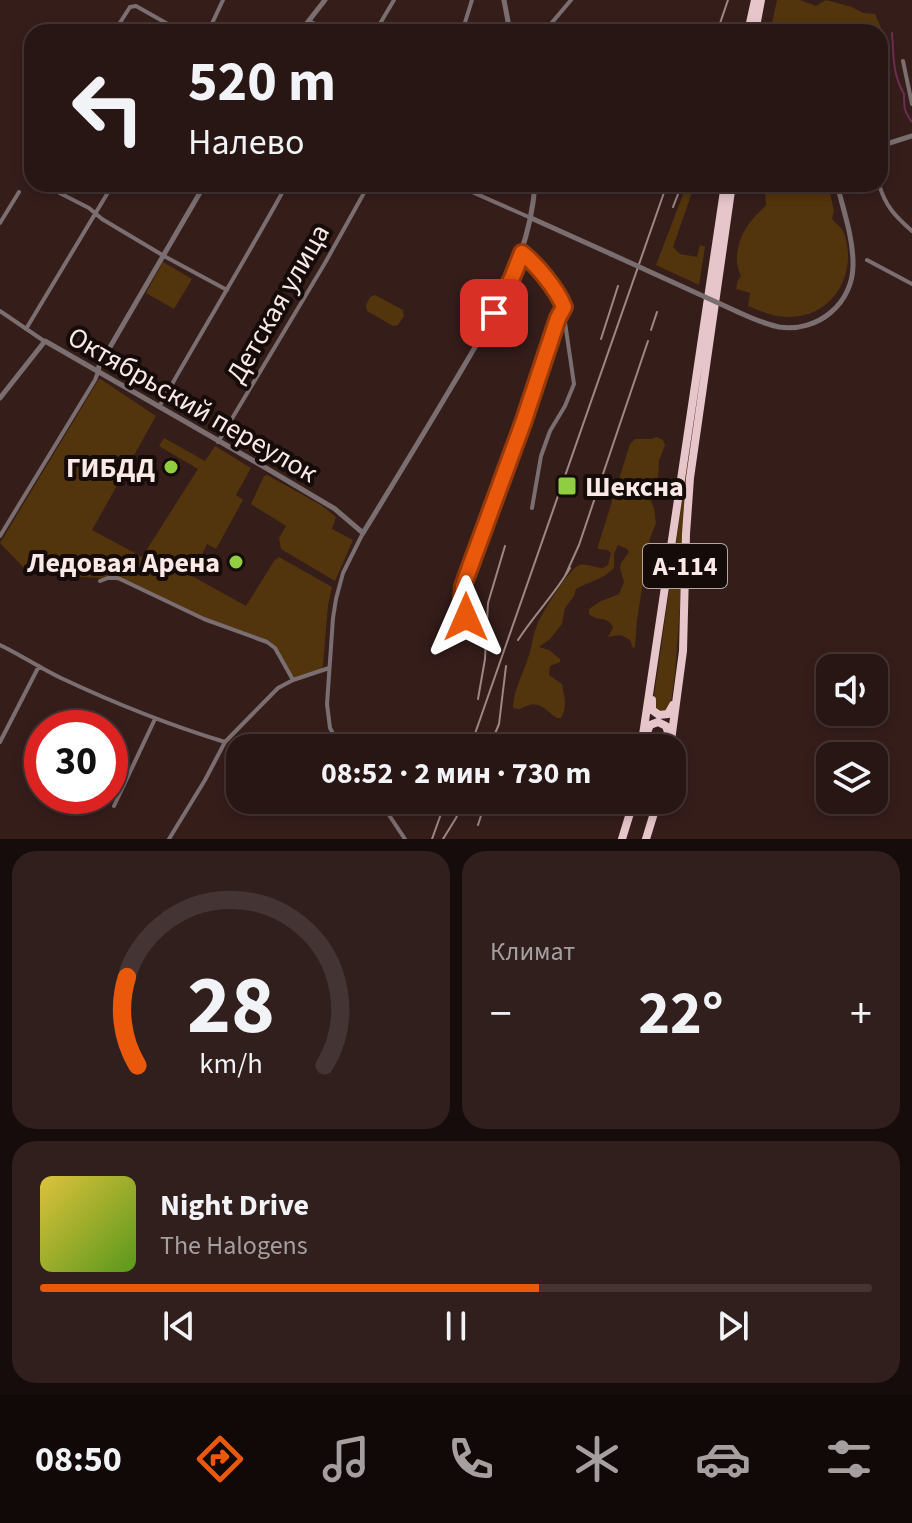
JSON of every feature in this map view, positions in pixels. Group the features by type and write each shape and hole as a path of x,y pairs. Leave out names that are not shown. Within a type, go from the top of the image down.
{"highway":[{"path":"750,24 755,0"},
{"path":"758,24 762,0"},
{"name":"А-114","path":"644,734 724,192"},
{"name":"А-114","path":"670,734 683,651 688,489 733,192"},
{"name":"А-114","path":"661,616 652,706 654,712 662,716 670,713 673,705 685,580"},
{"name":"А-114","path":"647,734 652,724 658,722 664,724 668,734"},
{"path":"622,839 628,814"},
{"path":"647,835 652,814"}],"street":[{"path":"212,24 223,0"},
{"path":"307,24 325,0"},
{"path":"380,24 394,0"},
{"path":"464,24 472,0"},
{"path":"504,0 508,24"},
{"path":"551,24 571,0"},
{"path":"119,24 130,7 136,6 169,24"},
{"path":"309,21 315,24"},
{"path":"903,61 912,104"},
{"path":"888,144 912,136"},
{"path":"0,223 19,192"},
{"path":"58,192 227,290"},
{"path":"26,329 108,192"},
{"path":"0,536 95,380 99,366 200,192"},
{"path":"159,407 282,192"},
{"name":"Детская улица","path":"218,442 365,192"},
{"path":"476,192 738,312 776,326 794,327 822,319 840,304 849,289 853,263 839,192"},
{"path":"333,734 328,717 329,668 339,586 348,561 481,337 512,278 531,218 534,192"},
{"path":"882,192 888,207 912,231"},
{"path":"522,253 531,260 564,307 574,384 545,443 532,508"},
{"path":"867,260 912,284"},
{"path":"463,634 466,617 463,586 564,307"},
{"name":"Октябрьский переулок","path":"0,311 45,341 335,509 363,533"},
{"path":"0,398 45,341"},
{"path":"100,581 118,578 204,619 267,642 275,648 293,680"},
{"path":"0,645 70,682 155,719 225,742"},
{"path":"0,742 39,666"},
{"path":"169,839 225,742 278,688 329,668"},
{"path":"128,776 155,719"},
{"path":"388,814 405,839"}],"shaded area":[{"path":"777,0 800,0 816,6 826,0 875,14 879,24 772,24"},
{"path":"684,192 692,192 673,247 680,254 697,257 700,245 705,247 699,285 656,265"},
{"path":"765,192 830,192 834,211 832,219 843,231 848,263 839,290 830,301 806,315 784,317 748,306 750,293 736,289 741,276 737,262 740,240 747,226 766,205"},
{"path":"163,262 192,279 174,309 146,293"},
{"path":"375,295 403,310 404,316 398,325 393,326 367,311 370,297"},
{"path":"99,379 156,416 92,530 142,557 198,469 159,446 164,438 205,461 215,446 251,468 236,495 243,500 216,549 207,544 192,576 246,606 279,557 332,587 321,669 294,678 269,641 199,615 139,587 108,578 26,570 0,543"},
{"path":"693,424 675,674 670,709 659,713 653,703"},
{"path":"656,437 663,440 665,445 659,461 658,479 649,497 656,523 650,538 635,647 621,635 608,637 613,627 611,623 589,614 589,609 601,601 619,594 624,582 621,563 629,552 618,545 614,568 601,578 576,589 565,608 562,624 539,647 560,659 560,662 550,666 549,675 562,684 565,705 561,718 536,704 513,708 537,625 556,592 579,565 603,568 608,565 611,553 598,549 598,546 630,444 635,439"},
{"path":"267,475 321,505 336,517 332,529 353,540 335,581 281,549 279,538 286,526 251,504"}],"waterway":[{"path":"892,33 895,72 904,94 907,115 912,122"}],"railway":[{"path":"720,24 728,0"},
{"path":"475,734 664,192"},
{"path":"673,207 679,192"},
{"path":"601,339 618,286"},
{"path":"651,330 657,312"},
{"path":"565,576 579,545 648,341"},
{"path":"478,699 485,659 488,603 505,546"},
{"path":"518,640 570,568"},
{"path":"495,734 499,724 506,666"},
{"path":"432,839 441,814"},
{"path":"443,839 458,814"},
{"path":"478,825 482,814"}],"place":[{"name":"ГИБДД","path":"171,467"},
{"name":"Шексна","path":"567,486"},
{"name":"Ледовая Арена","path":"236,562"}],"route":[{"path":"466,617 463,586 564,307 531,260 522,253 494,313"}]}
